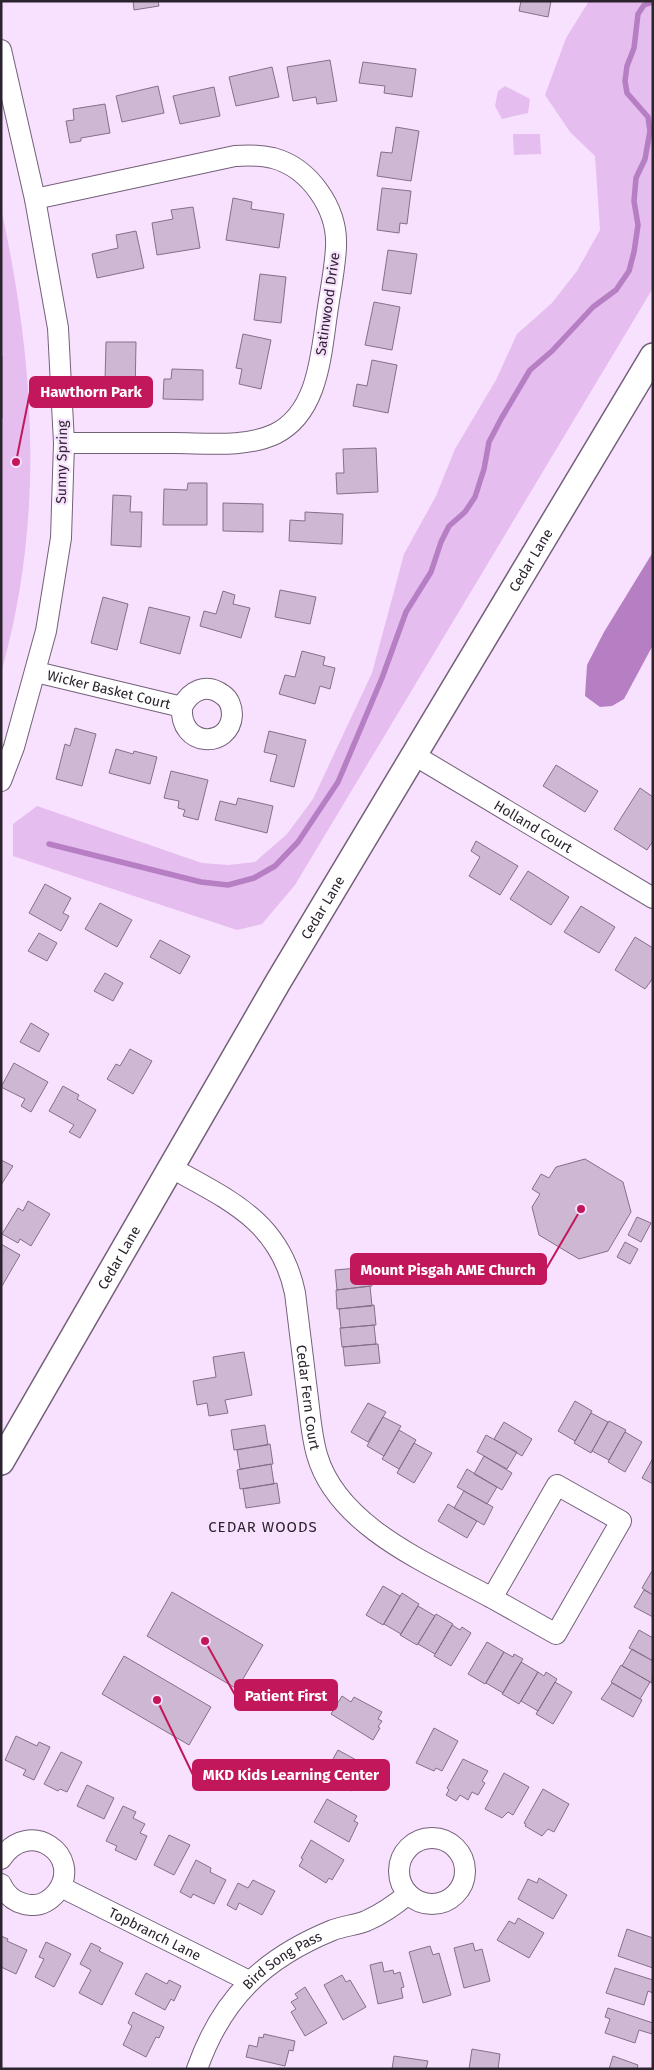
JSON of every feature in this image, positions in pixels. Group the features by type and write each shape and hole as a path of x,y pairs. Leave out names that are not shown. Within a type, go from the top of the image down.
{"main road":[{"name":"Cedar Lane","path":"1,1462 170,1168 653,356"}],"street":[{"name":"Sunny Spring","path":"1,50 35,199 58,328 64,442 61,538 46,632 14,747 1,781"},
{"name":"Satinwood Drive","path":"35,199 235,156 255,155 275,159 305,176 327,205 333,220 336,246 318,374 299,414 282,429 260,438 231,443 64,442"},
{"name":"Wicker Basket Court","path":"36,672 182,708"},
{"name":"Holland Court","path":"414,755 653,898"},
{"name":"Cedar Fern Court","path":"170,1168 223,1197 256,1220 274,1241 291,1275 295,1293 312,1432 318,1457 338,1494 352,1511 374,1530 398,1546 556,1634 620,1521 557,1484 492,1598"},
{"path":"1,1859 7,1850 15,1844 25,1840 36,1840 54,1848 61,1857 64,1867 61,1887 54,1896 45,1902 34,1905 23,1904 12,1899 1,1884"},
{"name":"Topbranch Lane","path":"61,1887 249,1981"},
{"name":"Bird Song Pass","path":"196,2069 205,2045 219,2020 249,1981 276,1960 306,1942 336,1929 365,1921 391,1908 408,1894"}],"shaded area":[{"path":"589,1 653,1 653,288 295,885 262,924 237,930 13,856 13,824 37,806 202,863 228,865 255,862 287,834 313,799 372,673 404,554 436,496 455,449 496,380 517,334 552,303 577,271 600,230 595,156 570,132 545,95 566,38"},
{"path":"505,86 530,99 528,113 502,119 495,106 498,91"},
{"path":"513,134 540,134 541,154 514,155"},
{"path":"1,208 13,266 22,325 28,383 30,441 29,499 24,557 15,615 1,673"},
{"path":"653,552 653,645 624,699 612,706 600,707 585,696 587,665 604,632"}],"building":[{"path":"133,1 158,1 159,6 134,10"},
{"path":"521,1 551,1 548,17 519,11"},
{"path":"330,60 337,101 317,104 316,97 293,101 287,67"},
{"path":"363,62 416,69 412,97 384,93 385,86 359,83"},
{"path":"272,67 279,97 236,106 229,77"},
{"path":"158,86 164,113 122,122 116,96"},
{"path":"214,87 220,116 180,124 173,96"},
{"path":"105,104 110,133 81,138 81,141 70,143 66,121 74,120 73,109"},
{"path":"396,127 419,131 411,181 377,176 381,152 392,153"},
{"path":"382,188 411,191 407,224 400,223 399,233 377,230"},
{"path":"233,198 252,202 251,209 284,214 279,248 226,240"},
{"path":"193,207 200,248 157,255 152,223 173,219 171,210"},
{"path":"136,231 144,268 97,278 92,254 118,248 116,235"},
{"path":"388,250 417,254 411,294 382,290"},
{"path":"260,274 286,277 281,323 254,320"},
{"path":"374,302 400,307 392,350 365,345"},
{"path":"243,334 271,340 261,389 239,384 242,369 236,368"},
{"path":"106,342 136,342 135,397 119,397 119,381 105,381"},
{"path":"2,356 2,418 1,418"},
{"path":"372,360 397,365 388,413 353,406 357,384 367,386"},
{"path":"172,369 203,370 203,400 163,399 164,379 171,379"},
{"path":"376,448 378,492 337,494 336,473 344,473 343,449"},
{"path":"188,483 207,483 207,525 163,525 164,489 187,490"},
{"path":"113,495 131,496 130,512 142,512 141,547 111,545"},
{"path":"223,503 263,504 263,532 223,531"},
{"path":"305,512 343,514 342,544 289,541 290,520 305,521"},
{"path":"280,590 316,597 310,624 275,617"},
{"path":"223,591 235,595 233,604 250,608 241,638 200,626 204,611 216,614"},
{"path":"103,597 128,604 117,650 91,643"},
{"path":"149,607 190,617 180,654 140,643"},
{"path":"302,651 325,657 323,665 335,668 330,689 320,686 315,704 279,694 285,675 295,677"},
{"path":"75,728 96,734 82,786 56,779 65,744 70,746"},
{"path":"269,731 306,740 294,787 270,781 277,755 264,752"},
{"path":"116,749 133,754 134,751 157,757 150,784 109,773"},
{"path":"556,765 598,791 585,812 543,786"},
{"path":"171,771 208,780 198,820 183,816 185,810 178,808 179,801 164,798"},
{"path":"640,788 653,797 653,841 647,850 614,829"},
{"path":"238,798 273,806 267,833 215,820 220,801 236,805"},
{"path":"476,841 518,866 500,895 469,876 480,857 471,851"},
{"path":"528,871 569,897 551,925 510,899"},
{"path":"45,884 71,898 63,913 69,916 61,931 29,913"},
{"path":"100,903 132,920 117,947 85,929"},
{"path":"581,906 615,927 599,953 564,932"},
{"path":"39,933 57,943 47,961 28,951"},
{"path":"635,937 653,948 653,978 645,989 615,970"},
{"path":"160,940 190,956 180,974 150,957"},
{"path":"105,973 123,983 113,1001 94,991"},
{"path":"31,1023 49,1034 39,1052 20,1042"},
{"path":"130,1049 152,1061 133,1094 107,1079 116,1064 120,1066"},
{"path":"14,1063 48,1082 31,1112 21,1106 25,1099 1,1087"},
{"path":"63,1086 79,1095 77,1099 96,1110 80,1138 69,1132 74,1125 49,1111"},
{"path":"585,1159 623,1182 631,1212 608,1251 579,1259 539,1235 532,1207 540,1194 532,1189 541,1174 549,1178 556,1167"},
{"path":"1,1160 13,1166 1,1185"},
{"path":"28,1201 50,1214 31,1246 20,1239 18,1243 2,1234 18,1208 23,1211"},
{"path":"637,1217 651,1223 641,1242 628,1235"},
{"path":"625,1242 638,1249 630,1264 617,1257"},
{"path":"1,1244 20,1255 2,1286 1,1286"},
{"path":"370,1267 372,1286 337,1290 335,1270"},
{"path":"370,1286 372,1306 337,1309 336,1290"},
{"path":"374,1305 376,1325 341,1328 339,1309"},
{"path":"374,1325 376,1344 342,1347 340,1328"},
{"path":"378,1344 380,1363 345,1366 343,1347"},
{"path":"244,1352 252,1395 225,1400 228,1413 209,1416 207,1403 197,1405 193,1381 216,1377 213,1357"},
{"path":"575,1401 592,1411 575,1441 558,1431"},
{"path":"368,1403 386,1412 368,1442 351,1432"},
{"path":"591,1413 608,1422 591,1453 574,1443"},
{"path":"383,1417 401,1426 384,1456 367,1446"},
{"path":"609,1421 626,1430 609,1460 592,1451"},
{"path":"504,1422 532,1439 522,1456 494,1439"},
{"path":"265,1425 268,1445 234,1450 231,1430"},
{"path":"399,1430 416,1440 399,1469 382,1459"},
{"path":"625,1432 642,1442 625,1472 608,1462"},
{"path":"486,1435 517,1452 507,1469 477,1452"},
{"path":"414,1443 432,1453 414,1483 397,1473"},
{"path":"270,1444 273,1464 240,1469 237,1450"},
{"path":"484,1456 512,1473 502,1490 474,1474"},
{"path":"653,1458 653,1484 642,1478"},
{"path":"271,1464 274,1484 240,1489 237,1470"},
{"path":"467,1469 497,1487 487,1504 457,1487"},
{"path":"277,1483 280,1503 246,1508 243,1489"},
{"path":"464,1491 493,1507 484,1525 454,1508"},
{"path":"448,1504 477,1521 467,1538 438,1521"},
{"path":"653,1572 653,1595 642,1588"},
{"path":"383,1586 400,1596 383,1625 366,1615"},
{"path":"644,1590 653,1595 653,1617 634,1607"},
{"path":"172,1592 263,1645 237,1689 147,1636"},
{"path":"402,1593 419,1604 401,1634 384,1624"},
{"path":"418,1606 435,1616 417,1645 400,1635"},
{"path":"436,1614 453,1624 435,1654 418,1644"},
{"path":"452,1625 460,1630 462,1627 471,1633 451,1666 434,1656"},
{"path":"639,1630 653,1638 653,1661 629,1648"},
{"path":"487,1642 504,1652 485,1684 468,1674"},
{"path":"632,1649 653,1661 652,1683 622,1666"},
{"path":"504,1652 513,1657 514,1654 523,1659 503,1693 486,1683"},
{"path":"124,1656 211,1707 189,1745 102,1694"},
{"path":"521,1662 538,1672 519,1704 502,1694"},
{"path":"621,1665 650,1682 640,1699 611,1682"},
{"path":"538,1672 544,1676 546,1672 557,1679 538,1711 521,1701"},
{"path":"555,1682 572,1692 553,1724 536,1714"},
{"path":"612,1683 642,1700 633,1717 601,1699"},
{"path":"342,1696 351,1702 354,1697 382,1712 378,1719 382,1721 378,1727 380,1728 373,1740 331,1714"},
{"path":"434,1728 458,1741 442,1771 436,1768 434,1771 416,1763"},
{"path":"16,1736 37,1746 39,1742 50,1747 34,1780 23,1775 26,1770 5,1760"},
{"path":"338,1750 371,1768 359,1787 355,1785 352,1791 324,1775"},
{"path":"61,1752 82,1762 67,1792 60,1789 58,1791 44,1784"},
{"path":"463,1759 488,1771 482,1781 485,1783 478,1795 472,1792 468,1800 460,1795 456,1801 446,1795 449,1790 447,1788"},
{"path":"504,1773 529,1787 513,1815 508,1812 502,1818 485,1809"},
{"path":"87,1785 114,1798 104,1819 77,1806"},
{"path":"543,1789 569,1804 554,1832 548,1829 542,1836 525,1826 526,1824 524,1823"},
{"path":"327,1799 357,1816 354,1821 358,1823 349,1842 314,1822"},
{"path":"123,1806 136,1812 133,1818 145,1824 140,1833 147,1836 136,1860 115,1850 117,1846 106,1841"},
{"path":"169,1835 190,1845 174,1875 154,1865"},
{"path":"311,1840 344,1860 332,1880 329,1878 326,1883 299,1866 303,1859 301,1858"},
{"path":"196,1860 211,1868 210,1872 226,1880 214,1904 193,1894 191,1898 180,1892"},
{"path":"539,1878 567,1895 553,1919 518,1899 528,1879 537,1883"},
{"path":"253,1880 275,1891 262,1915 239,1903 236,1910 227,1905 238,1883 248,1888"},
{"path":"518,1918 544,1933 529,1958 497,1940 509,1921 515,1924"},
{"path":"627,1929 653,1938 653,1968 618,1956"},
{"path":"1,1936 8,1939 7,1941 27,1950 16,1974 1,1967"},
{"path":"46,1942 71,1954 54,1987 35,1977 44,1959 39,1957"},
{"path":"91,1943 101,1948 99,1951 123,1963 102,2005 79,1993 91,1970 80,1964"},
{"path":"473,1943 475,1951 482,1949 490,1981 464,1988 454,1948"},
{"path":"430,1946 433,1955 439,1953 451,1995 423,2003 409,1952"},
{"path":"382,1962 384,1972 393,1970 394,1974 400,1972 404,1987 401,1988 403,1998 378,2004 370,1965"},
{"path":"615,1968 653,1980 653,1993 648,1991 644,2005 606,1993"},
{"path":"146,1973 167,1984 169,1980 181,1986 174,2001 171,1999 165,2010 135,1994"},
{"path":"342,1975 346,1982 350,1980 366,2007 343,2020 324,1985"},
{"path":"305,1987 327,2023 305,2036 291,2012 296,2009 291,2002 298,1998 295,1994"},
{"path":"608,2008 653,2023 652,2034 639,2030 635,2043 605,2033 610,2019 605,2017"},
{"path":"133,2012 164,2027 159,2038 156,2037 146,2057 123,2045 132,2026 128,2023"},
{"path":"264,2034 295,2041 293,2051 289,2050 285,2066 246,2057 249,2045 257,2047 259,2037 263,2038"},
{"path":"472,2049 500,2054 498,2069 469,2069"},
{"path":"394,2056 428,2061 426,2069 392,2069"},
{"path":"613,2056 638,2065 637,2069 609,2069"}],"waterway":[{"path":"49,844 201,882 228,885 254,878 275,866 298,842 338,782 382,678 406,612 431,572 441,542 449,526 465,512 475,497 484,469 489,442 501,419 530,370 552,351 593,307 616,290 629,271 638,225 634,201 636,178 645,159 650,131 648,117 627,93 625,81 627,66 634,48 638,14 644,5 653,2"}],"place":[{"name":"Hawthorn Park","path":"16,462"},
{"name":"Mount Pisgah AME Church","path":"581,1209"},
{"name":"Patient First","path":"205,1641"},
{"name":"MKD Kids Learning Center","path":"157,1700"}],"district":[{"name":"CEDAR WOODS","path":"263,1527"}]}
